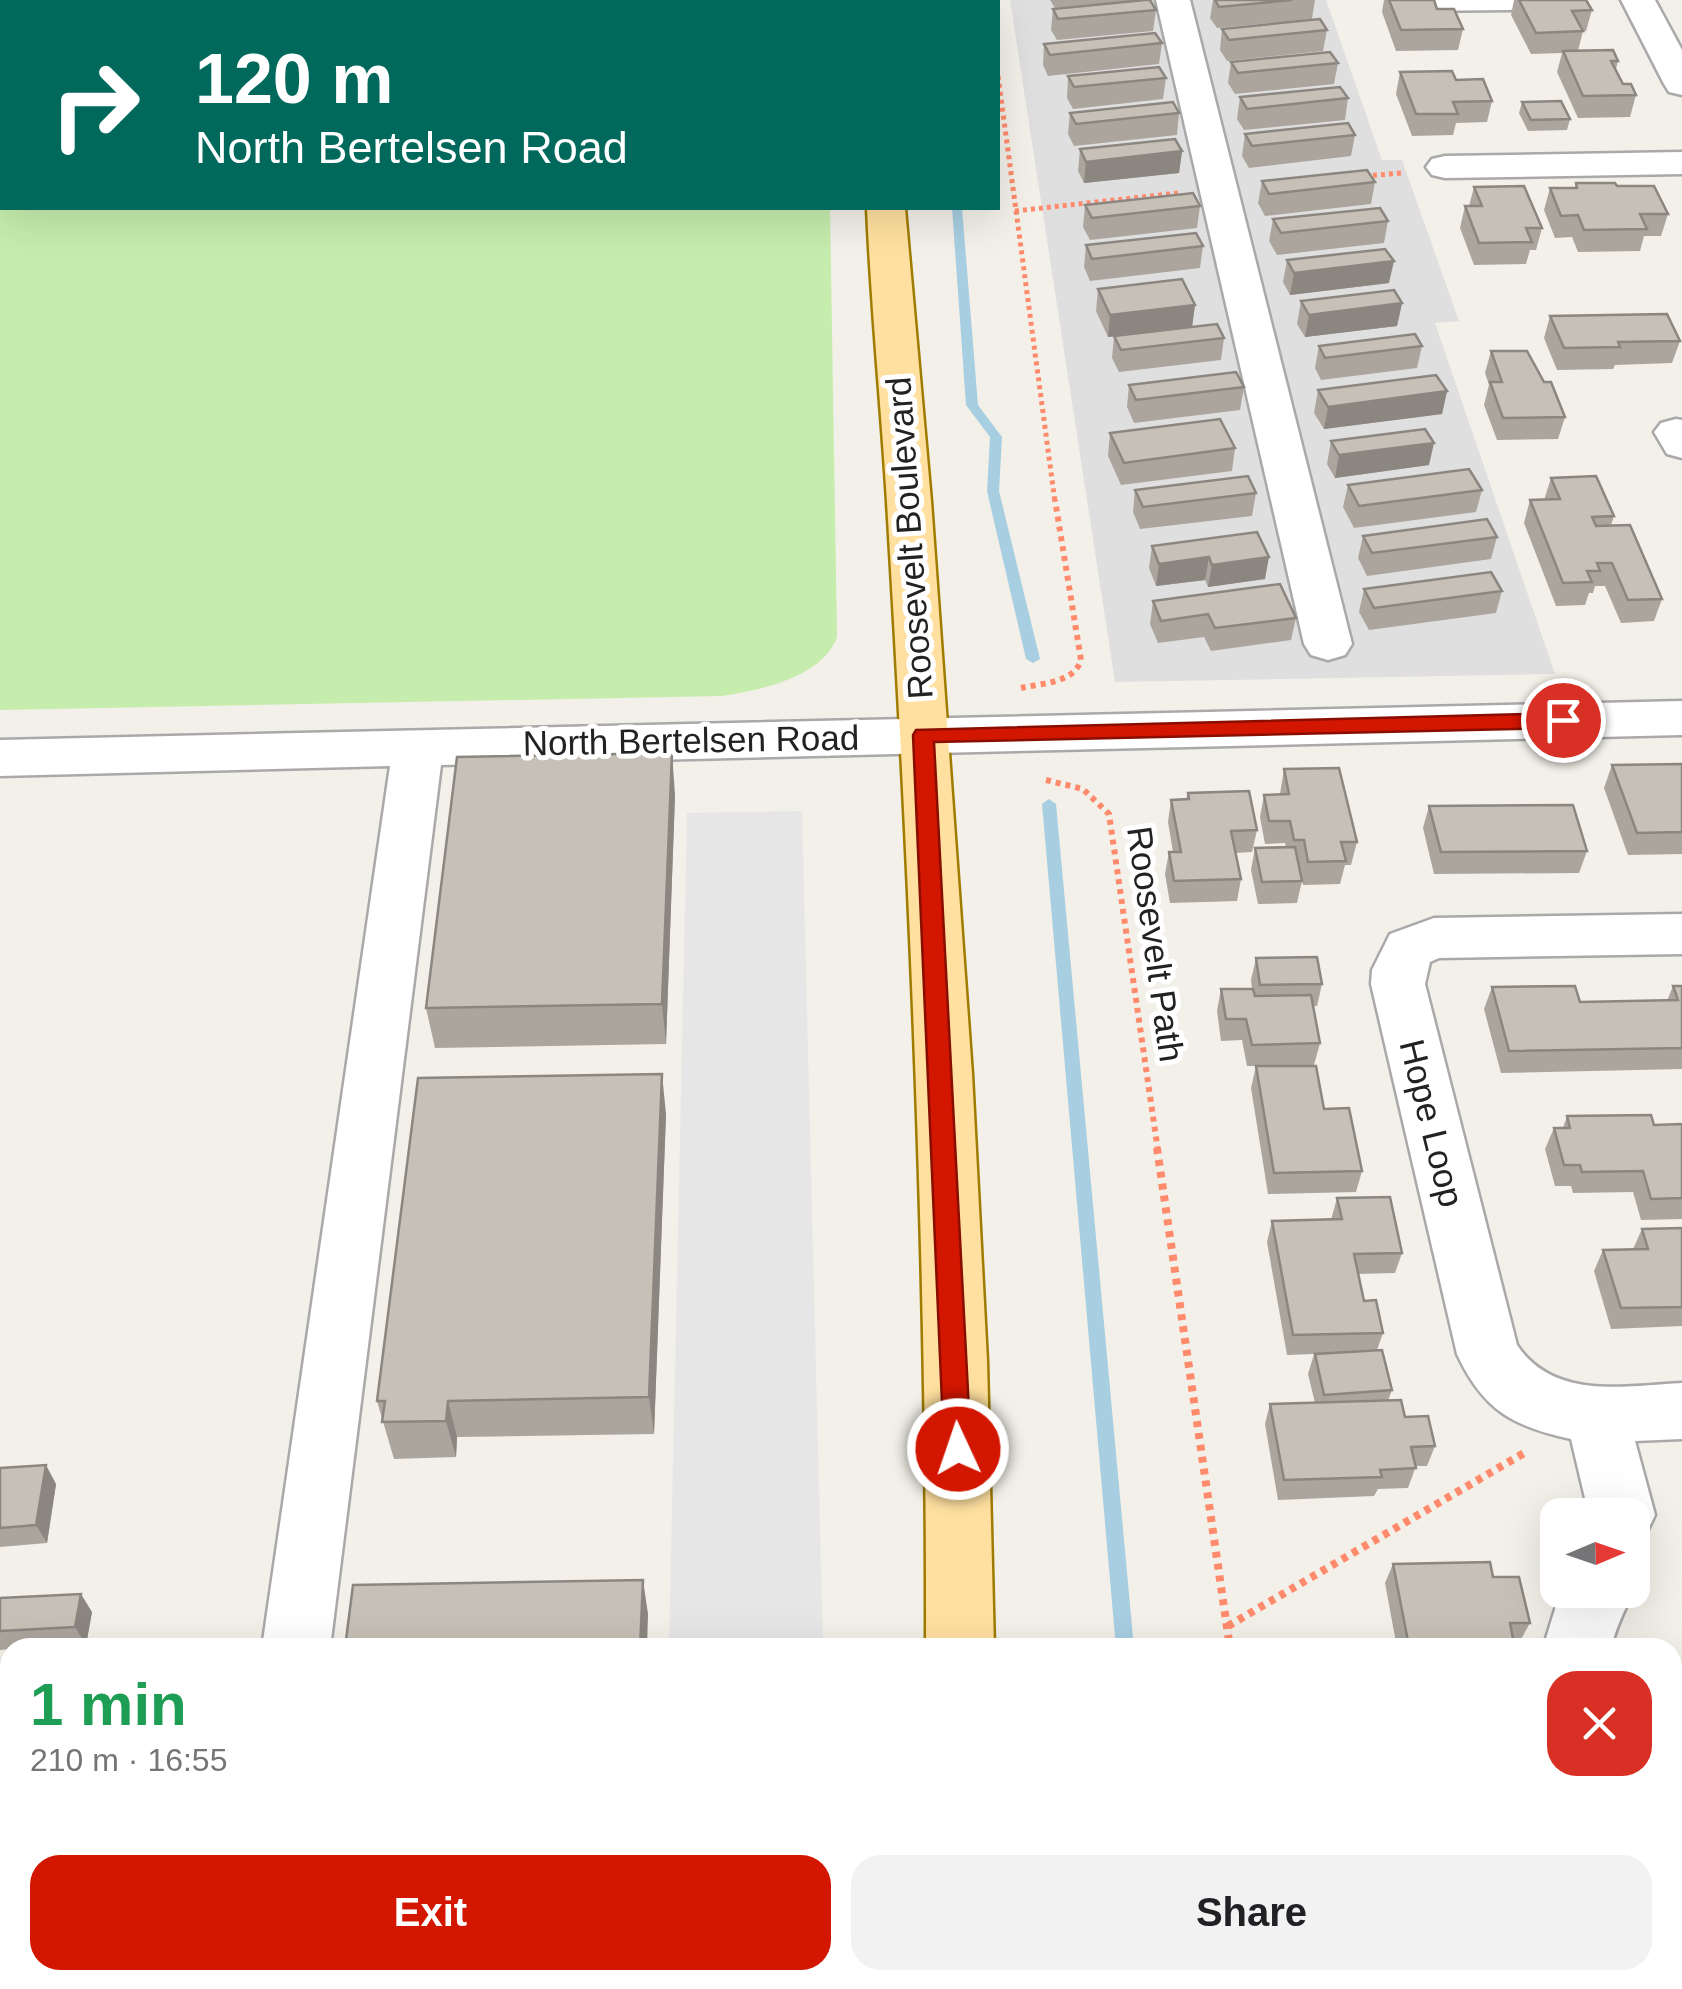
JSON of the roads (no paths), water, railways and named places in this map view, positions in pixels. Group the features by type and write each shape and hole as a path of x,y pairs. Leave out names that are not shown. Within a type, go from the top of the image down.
{"main road":[{"name":"Roosevelt Boulevard","path":"886,210 924,735 958,1449 960,1638"}],"street":[{"path":"1173,0 1328,644"},
{"path":"1416,1 1510,0"},
{"path":"1638,0 1682,84"},
{"path":"1445,168 1682,163"},
{"name":"North Bertelsen Road","path":"0,758 1682,718"},
{"path":"297,1638 418,747"},
{"name":"Hope Loop","path":"1568,1410 1506,1383 1488,1354 1398,984 1399,970 1409,948 1434,938 1682,934"},
{"path":"1613,1498 1568,1410 1682,1411"},
{"path":"1579,1638 1588,1608"}],"waterway":[{"path":"957,210 972,405 996,437 993,491 1033,659"},
{"path":"1049,804 1124,1638"}]}
